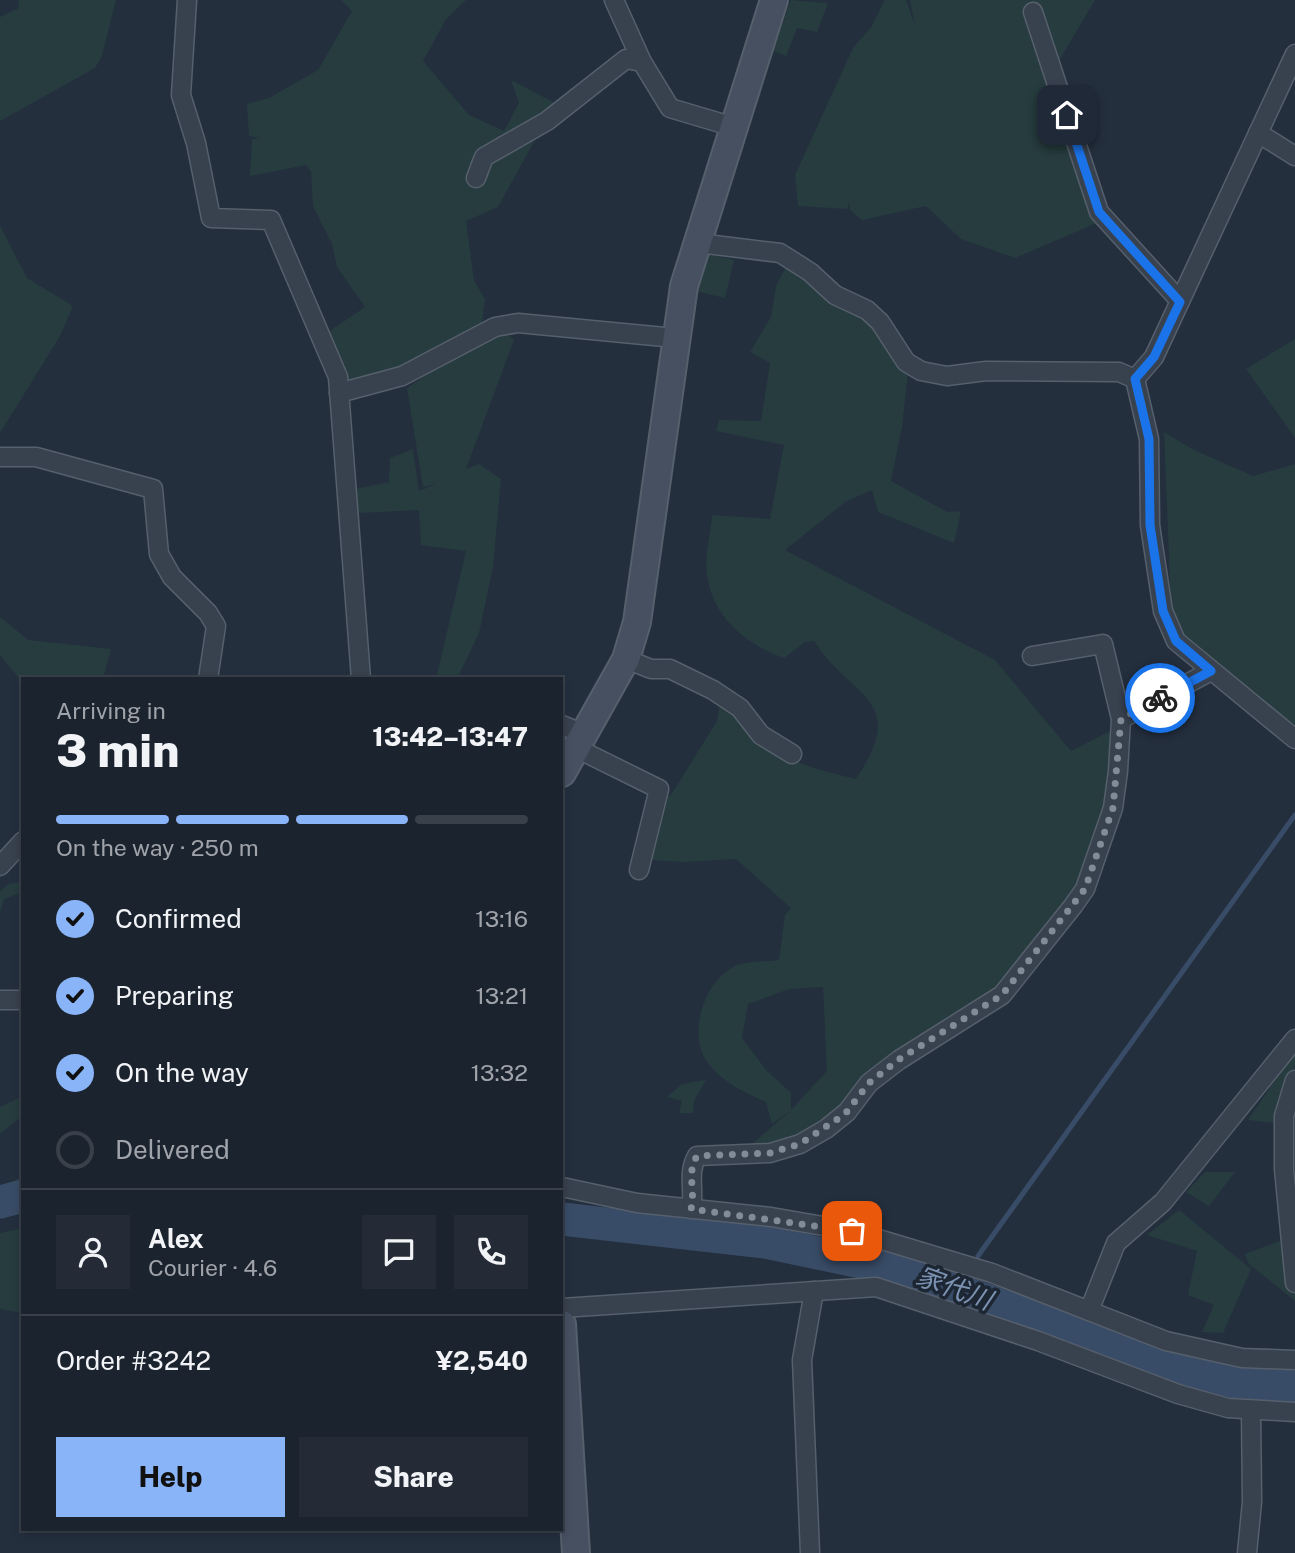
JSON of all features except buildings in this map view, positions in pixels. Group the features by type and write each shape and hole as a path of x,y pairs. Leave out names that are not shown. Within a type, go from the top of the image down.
{"street":[{"path":"187,0 181,95 196,142 211,218 271,220 338,377 361,677"},
{"path":"614,0 642,62 670,108 734,127"},
{"path":"563,770 574,736 626,659 642,591 684,286 774,0"},
{"path":"1033,12 1099,212 1180,302"},
{"path":"1135,379 1154,357 1295,54"},
{"path":"476,177 484,157 547,121 626,59 642,62"},
{"path":"1258,133 1295,156"},
{"path":"698,243 780,253 810,272 835,295 867,310 884,324 906,362 921,371 947,376 986,372 1119,372 1135,379"},
{"path":"339,393 402,376 495,327 518,323 675,338"},
{"path":"1135,379 1149,439 1150,525 1163,611 1176,641 1295,739"},
{"path":"0,457 36,457 153,489 159,554 172,577 208,613 216,626 208,677"},
{"path":"691,1209 694,1198 690,1167 697,1156 770,1153 800,1144 845,1114 869,1083 898,1060 1002,995 1085,889 1113,808 1121,719 1103,644 1032,656"},
{"path":"626,659 651,669 670,668 713,690 740,708 761,735 792,754"},
{"path":"1121,719 1211,671"},
{"path":"574,736 659,789 639,870"},
{"path":"0,866 21,843"},
{"path":"0,1000 21,1000"},
{"path":"1089,1311 1116,1243 1163,1202 1295,1039"},
{"path":"1295,1080 1284,1115 1284,1155 1295,1283"},
{"path":"563,1187 637,1203 852,1231 992,1273 1166,1341 1206,1352 1276,1361 1295,1360"},
{"path":"563,1308 876,1287 1026,1337 1178,1394 1228,1408 1295,1412"},
{"path":"810,1553 802,1360 814,1291"},
{"path":"563,1340 576,1553"},
{"path":"1247,1553 1252,1502 1251,1410"}],"green space":[{"path":"18,0 116,0 102,56 95,68 0,121 0,17 19,8"},
{"path":"341,0 466,0 446,19 423,61 469,115 504,131 519,103 511,80 555,103 628,48 635,63 535,140 498,207 466,221 474,281 485,299 482,323 402,371 348,383 324,335 365,307 337,267 332,244 313,206 311,172 306,165 250,176 252,139 260,138 249,136 247,104 269,98 318,70 352,11"},
{"path":"791,0 828,3 817,32 797,28 786,56 773,51"},
{"path":"885,0 906,0 915,25 910,0 1095,0 1053,71 1099,222 1015,258 961,239 926,206 862,220 850,210 849,203 847,209 798,206 795,175 853,48 872,26"},
{"path":"0,226 27,278 73,306 60,336 0,433"},
{"path":"702,253 734,260 725,298 695,291"},
{"path":"789,261 880,322 909,364 902,427 891,481 947,512 961,511 954,543 878,512 872,490 845,502 785,550 995,660 1071,751 1116,728 1106,827 1085,889 990,1004 882,1073 845,1114 770,1153 753,1143 790,1111 772,1124 766,1102 720,1076 708,1063 702,1051 699,1023 707,995 724,973 740,964 779,960 785,915 791,908 736,859 686,862 647,860 663,799 671,795 717,721 720,704 737,716 760,740 782,755 806,765 856,779 871,752 878,732 876,715 870,702 829,661 814,641 805,642 784,658 770,652 734,627 716,604 710,590 706,561 712,515 770,519 784,445 716,431 719,420 761,421 770,363 750,352 771,317 776,286","holes":["823,987 827,1071 791,1110 791,1093 766,1070 742,1038 748,1004 789,989"]},
{"path":"505,332 514,340 466,469 479,464 501,479 493,567 479,633 458,677 436,677 466,551 421,545 419,510 359,513 355,489 389,482 390,458 413,449 419,491 436,484 423,487 407,388 441,365"},
{"path":"1295,339 1295,438 1246,369"},
{"path":"1164,432 1192,449 1253,476 1295,464 1295,729 1172,631"},
{"path":"0,617 28,640 111,649 104,677 21,677 21,681 0,655"},
{"path":"21,881 21,893 4,899 0,912 0,891 9,884"},
{"path":"1295,1051 1295,1064 1279,1124 1248,1120"},
{"path":"706,1080 694,1101 693,1113 679,1113 682,1101 667,1097 682,1084"},
{"path":"21,1097 21,1117 0,1134 0,1107"},
{"path":"1205,1172 1235,1172 1209,1206 1186,1192"},
{"path":"21,1178 21,1203 0,1212 0,1186"},
{"path":"1179,1210 1251,1269 1223,1333 1202,1332 1214,1305 1188,1295 1197,1251 1147,1235"},
{"path":"1283,1213 1295,1301 1249,1264 1245,1254 1280,1241"},
{"path":"21,1228 21,1313 0,1309 0,1233"}],"waterway":[{"path":"978,1256 1295,815"},
{"name":"家代川","path":"0,1202 21,1197"},
{"name":"家代川","path":"563,1219 765,1242 904,1271 1182,1369 1239,1383 1295,1387"},
{"path":"964,1290 968,1277"}],"way so far":[{"path":"852,1231 771,1217 691,1209 694,1198 690,1167 697,1156 724,1157 770,1153 800,1144 845,1114 869,1083 898,1060 1002,995 1085,889 1113,808 1121,719 1160,698"}],"route":[{"path":"1067,115 1099,212 1180,302 1154,357 1135,379 1149,439 1150,525 1163,611 1176,641 1211,671 1160,698"}]}
